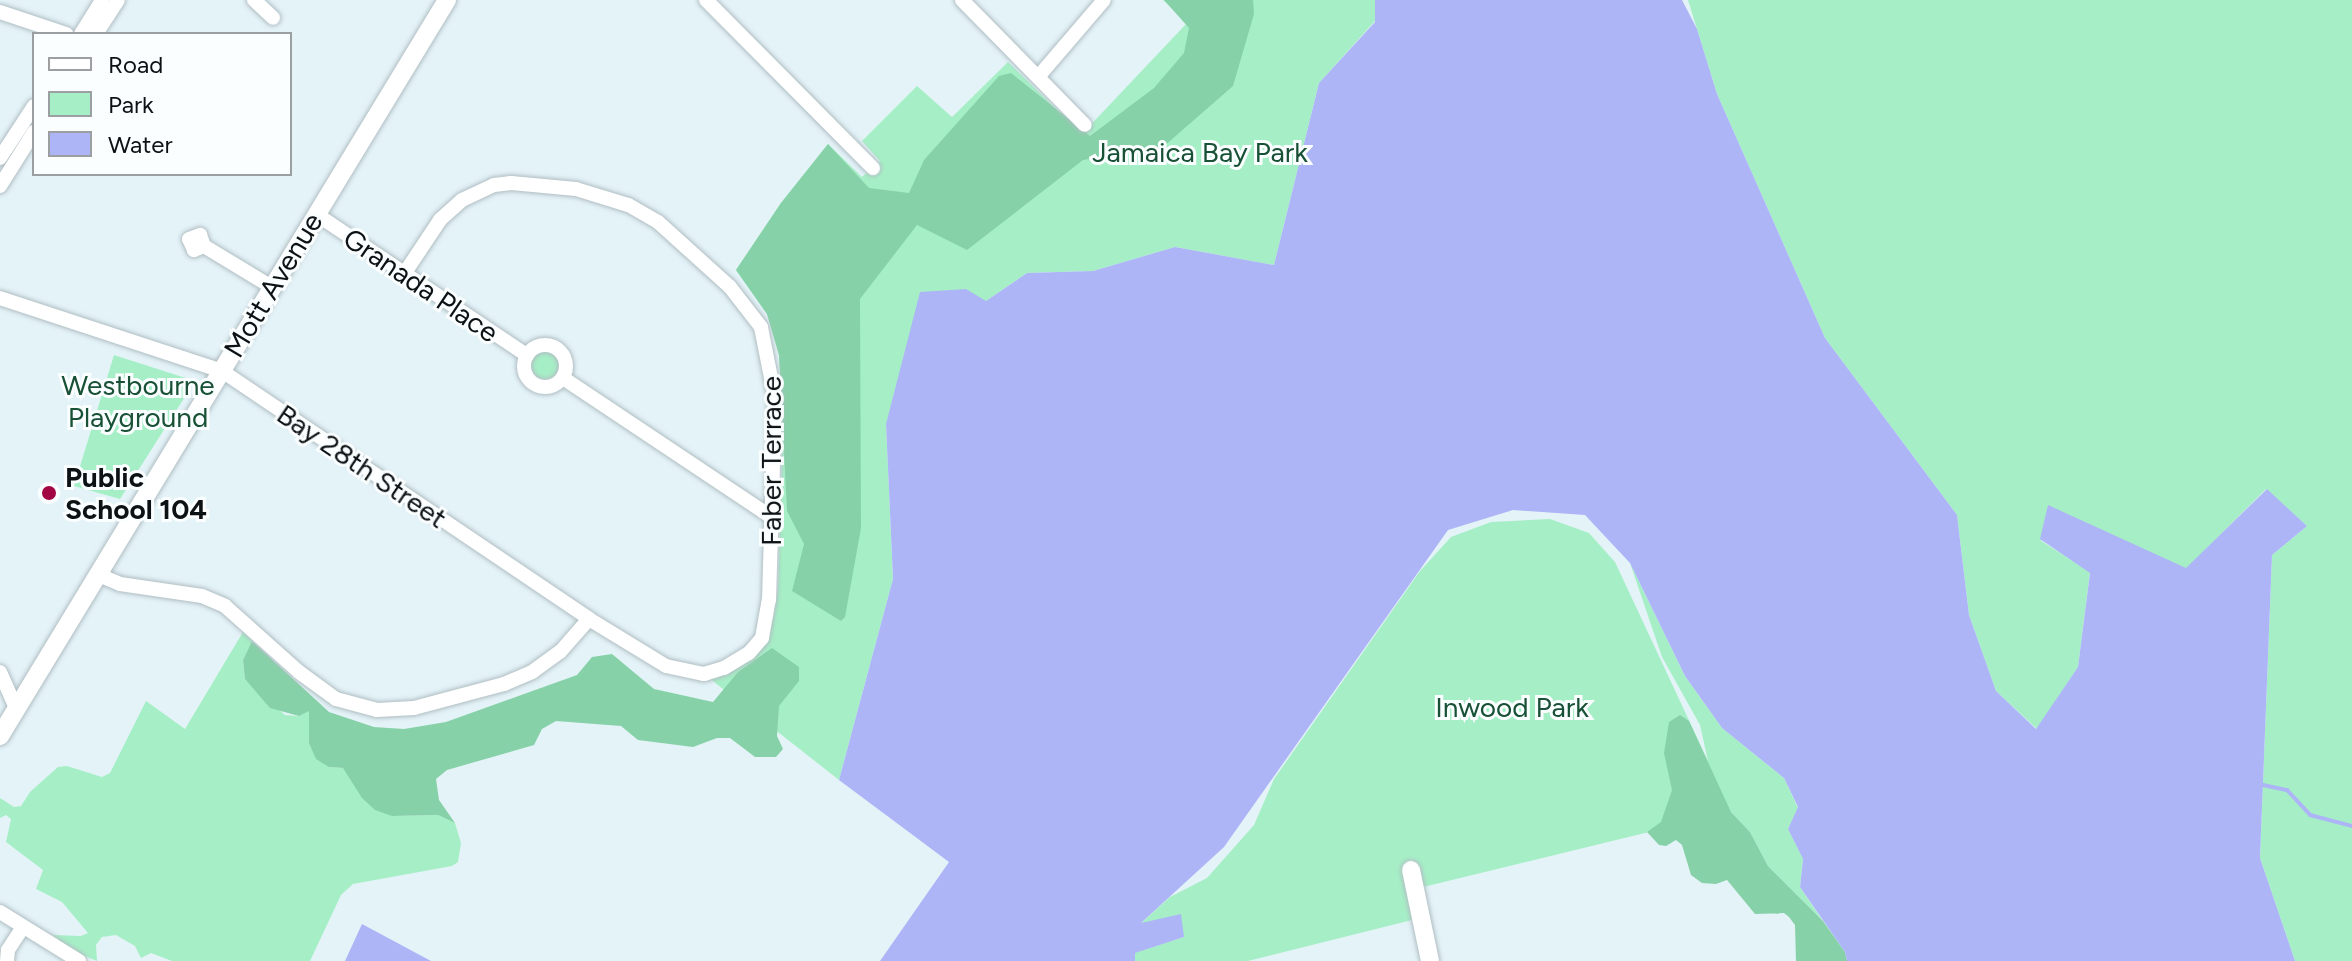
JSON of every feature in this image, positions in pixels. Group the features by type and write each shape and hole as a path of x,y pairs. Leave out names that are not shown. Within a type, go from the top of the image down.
{"street":[{"path":"82,32 102,0"},
{"path":"97,32 118,0"},
{"path":"254,0 273,18"},
{"name":"Mott Avenue","path":"0,736 447,0"},
{"path":"706,0 873,168"},
{"path":"962,0 1085,125"},
{"path":"1038,77 1104,0"},
{"path":"0,12 60,32"},
{"path":"0,158 32,109"},
{"path":"0,186 32,135"},
{"name":"Faber Terrace","path":"404,274 450,210 469,195 494,185 511,183 576,189 616,200 651,217 690,248 730,287 761,327 775,398 769,609 762,638 742,658 704,674"},
{"name":"Granada Place","path":"316,214 527,355"},
{"path":"204,246 273,288"},
{"name":"Bay 28th Street","path":"0,298 222,371 589,619 666,666 704,674"},
{"name":"Granada Place","path":"537,346 557,348 566,358 563,378 551,387 537,386 524,369 527,355 537,346"},
{"path":"563,378 773,518"},
{"path":"99,575 120,584 202,596 225,606 299,672 336,699 377,710 414,708 448,701 518,678 560,652 589,619"},
{"path":"0,672 16,708"},
{"path":"1411,870 1430,961"},
{"path":"0,912 79,961"},
{"path":"7,961 8,950 23,927"}],"green space":[{"name":"Jamaica Bay Park","path":"1163,0 1375,0 1375,21 1319,83 1274,265 1175,247 1093,271 1027,273 986,301 886,424 893,579 839,780 709,678 765,641 774,616 778,588 783,427 779,355 767,314 736,270 781,203 828,144 862,177 880,161 862,141 917,86 952,117 1008,62 1082,134 1187,23"},
{"path":"1164,0 1253,0 1254,14 1233,86 1163,147 1083,160 967,250 917,225 860,299 861,528 845,617 841,621 792,591 804,544 787,511 779,355 767,314 736,270 781,203 828,144 869,188 909,193 924,160 999,76 1011,73 1090,136 1154,88 1184,53 1189,28"},
{"path":"1688,0 2352,0 2352,961 2295,961 2260,858 2272,555 2307,526 2266,489 2186,569 2040,540 2090,572 2078,667 2037,729 1996,691 1969,615 1957,515 1825,338 1717,94"},
{"path":"545,351 555,355 559,365 555,375 545,379 535,375 531,365 535,355"},
{"name":"Westbourne Playground","path":"114,355 195,381 120,499 74,486"},
{"name":"Inwood Park","path":"1550,519 1589,533 1615,562 1708,761 1700,725 1662,657 1630,563 1685,676 1722,728 1784,778 1798,808 1788,829 1803,859 1800,887 1823,921 1768,866 1750,832 1731,812 1419,888 1424,917 1248,961 1135,961 1134,953 1184,937 1139,925 1170,897 1207,878 1254,825 1274,779 1420,571 1451,537 1491,522"},
{"path":"243,632 252,641 243,660 245,679 285,715 298,716 310,710 309,743 329,767 343,768 392,816 438,815 455,823 461,843 458,862 452,866 353,884 341,895 310,961 172,961 151,953 141,958 135,946 116,935 102,937 96,945 97,961 73,951 53,935 81,936 88,933 62,902 36,889 43,870 6,842 11,819 6,815 0,818 0,798 14,807 21,806 30,792 58,767 67,766 102,777 110,773 146,701 185,729"},
{"path":"252,641 329,712 374,727 404,729 446,722 577,675 592,657 612,654 654,689 713,702 738,672 772,648 799,667 799,681 779,706 777,736 783,749 776,757 755,757 730,738 717,738 693,747 638,740 621,726 556,721 542,729 534,745 447,770 436,779 439,800 455,823 438,815 392,816 375,810 362,798 343,768 329,767 316,759 309,743 309,711 299,716 270,708 245,679 243,660"},
{"path":"1680,715 1689,721 1731,812 1750,832 1768,866 1823,921 1845,952 1847,961 1796,961 1795,925 1789,917 1784,913 1755,914 1727,880 1716,884 1702,883 1691,875 1682,845 1676,840 1666,846 1659,845 1647,832 1661,822 1672,790 1664,753 1669,722"}],"water":[{"path":"1375,0 1682,0 1697,29 1717,94 1825,338 1957,515 1969,615 1996,691 2036,729 2078,667 2090,573 2040,539 2048,505 2186,568 2267,489 2307,526 2272,555 2260,858 2295,961 1847,961 1845,952 1800,887 1803,859 1788,829 1798,807 1784,778 1722,728 1685,676 1630,563 1585,515 1513,510 1448,530 1224,847 1141,923 1181,914 1184,937 1135,953 1135,961 880,961 949,862 839,780 893,579 886,424 920,292 966,289 986,301 1027,273 1093,271 1175,247 1274,265 1319,83 1375,22"},
{"path":"362,924 431,961 345,961"}],"waterway":[{"path":"2263,785 2287,790 2310,815 2352,826"}],"place":[{"name":"Public School 104","path":"49,493"}]}
